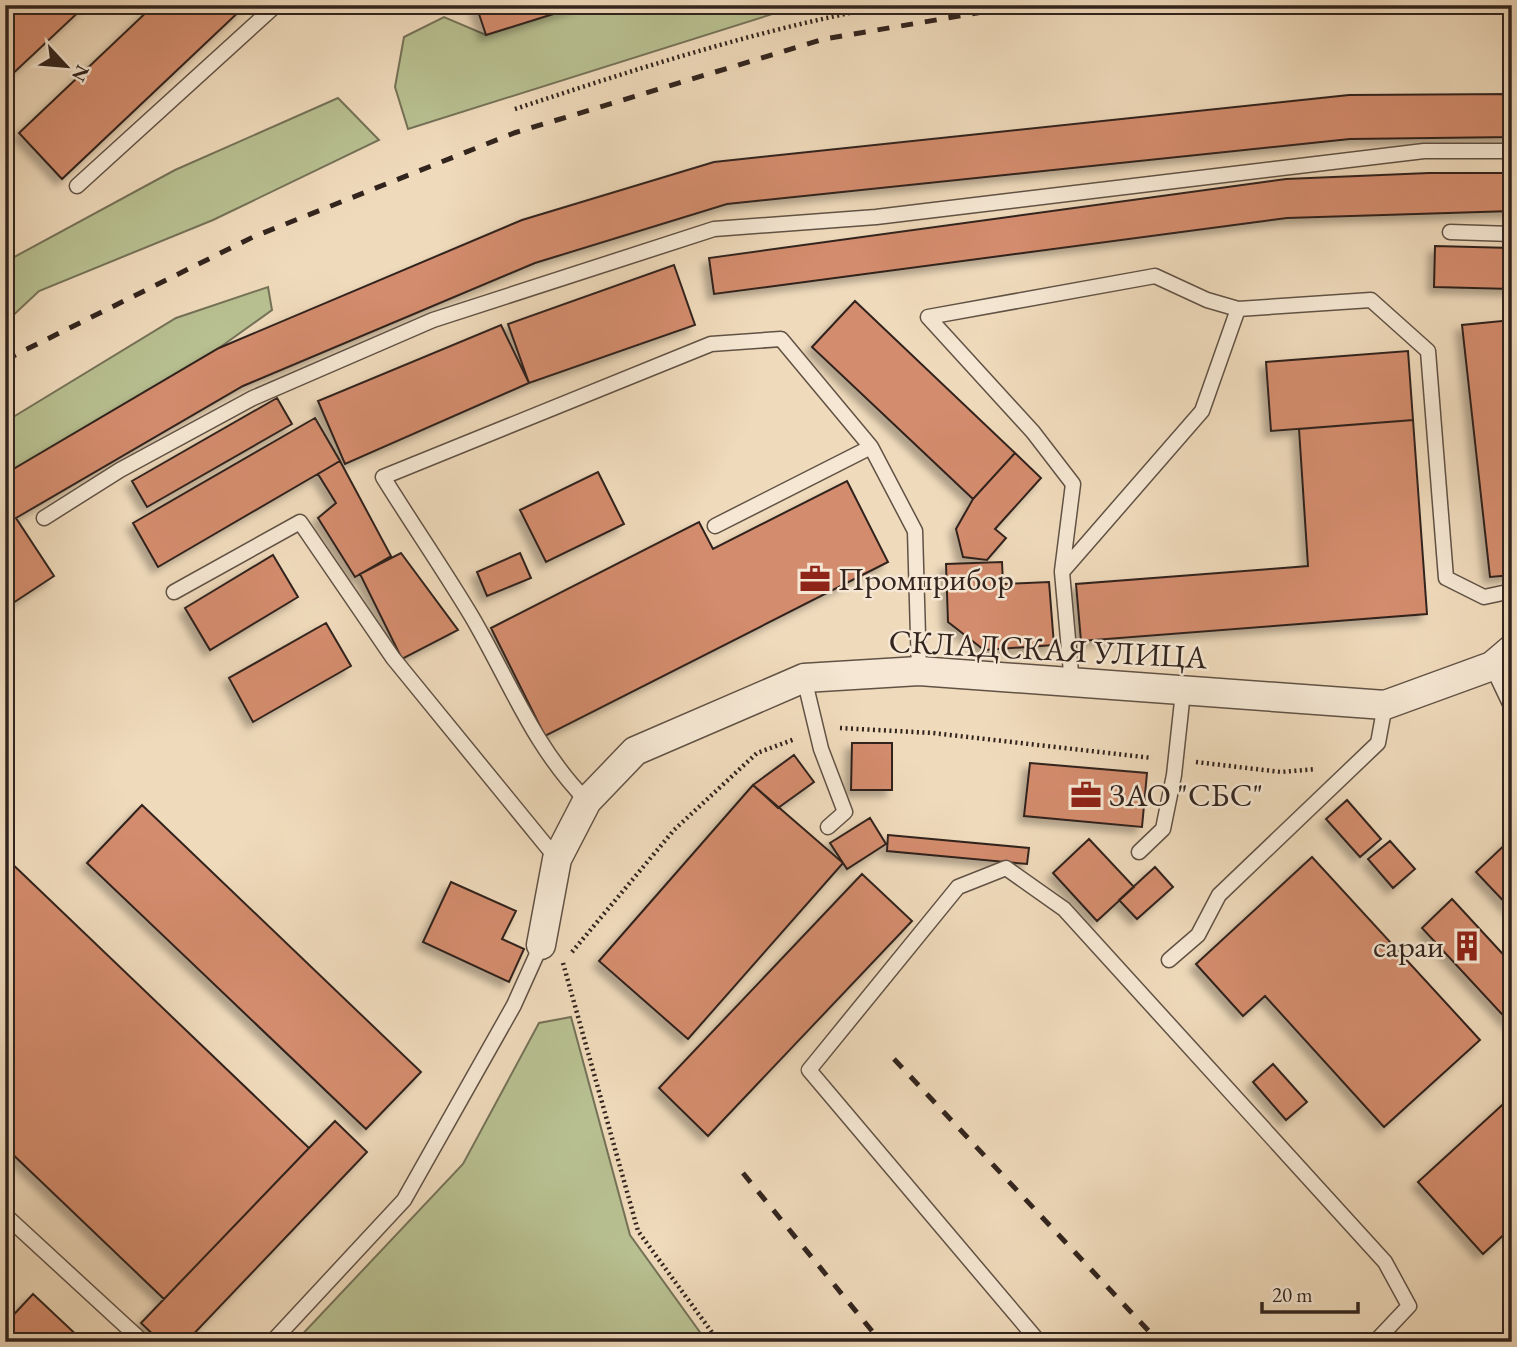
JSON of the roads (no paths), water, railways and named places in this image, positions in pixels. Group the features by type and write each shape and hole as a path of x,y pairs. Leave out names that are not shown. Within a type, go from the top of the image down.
{"street":[{"name":"СКЛАДСКАЯ УЛИЦА","path":"541,945 556,859 587,801 635,751 804,678 919,671 1385,705 1502,658"}],"lane":[{"path":"77,186 276,5"},
{"path":"44,518 132,464 253,398 433,320 714,229 876,217 1424,151 1512,151"},
{"path":"1450,232 1512,234"},
{"path":"1072,684 1062,572 1073,484 1033,432 928,317 1156,276 1207,300 1238,309 1371,300 1428,351 1446,578 1485,597 1512,591"},
{"path":"1062,572 1202,411 1238,309"},
{"path":"587,801 561,774 534,736 472,618 383,477 710,344 781,339 872,447 915,531 919,671"},
{"path":"715,526 872,447"},
{"path":"174,592 300,522 393,659 556,859"},
{"path":"1502,658 1512,708"},
{"path":"804,678 816,731 845,812 828,827"},
{"path":"1139,852 1163,829 1176,760 1183,692"},
{"path":"1169,960 1198,935 1219,895 1378,743 1385,705"},
{"path":"1039,1342 809,1070 958,887 1006,868 1064,909 1385,1262 1409,1306 1375,1342"},
{"path":"272,1342 404,1200 514,1005 541,945"},
{"path":"5,1215 143,1342"}],"railway":[{"path":"5,360 253,237 514,133 824,39 1024,5"},
{"path":"894,1059 1159,1342"},
{"path":"743,1173 881,1342"}],"place":[{"name":"Промприбор","path":"815,579"},
{"name":"ЗАО \"СБС\"","path":"1086,795"},
{"name":"сараи","path":"1467,946"}]}
